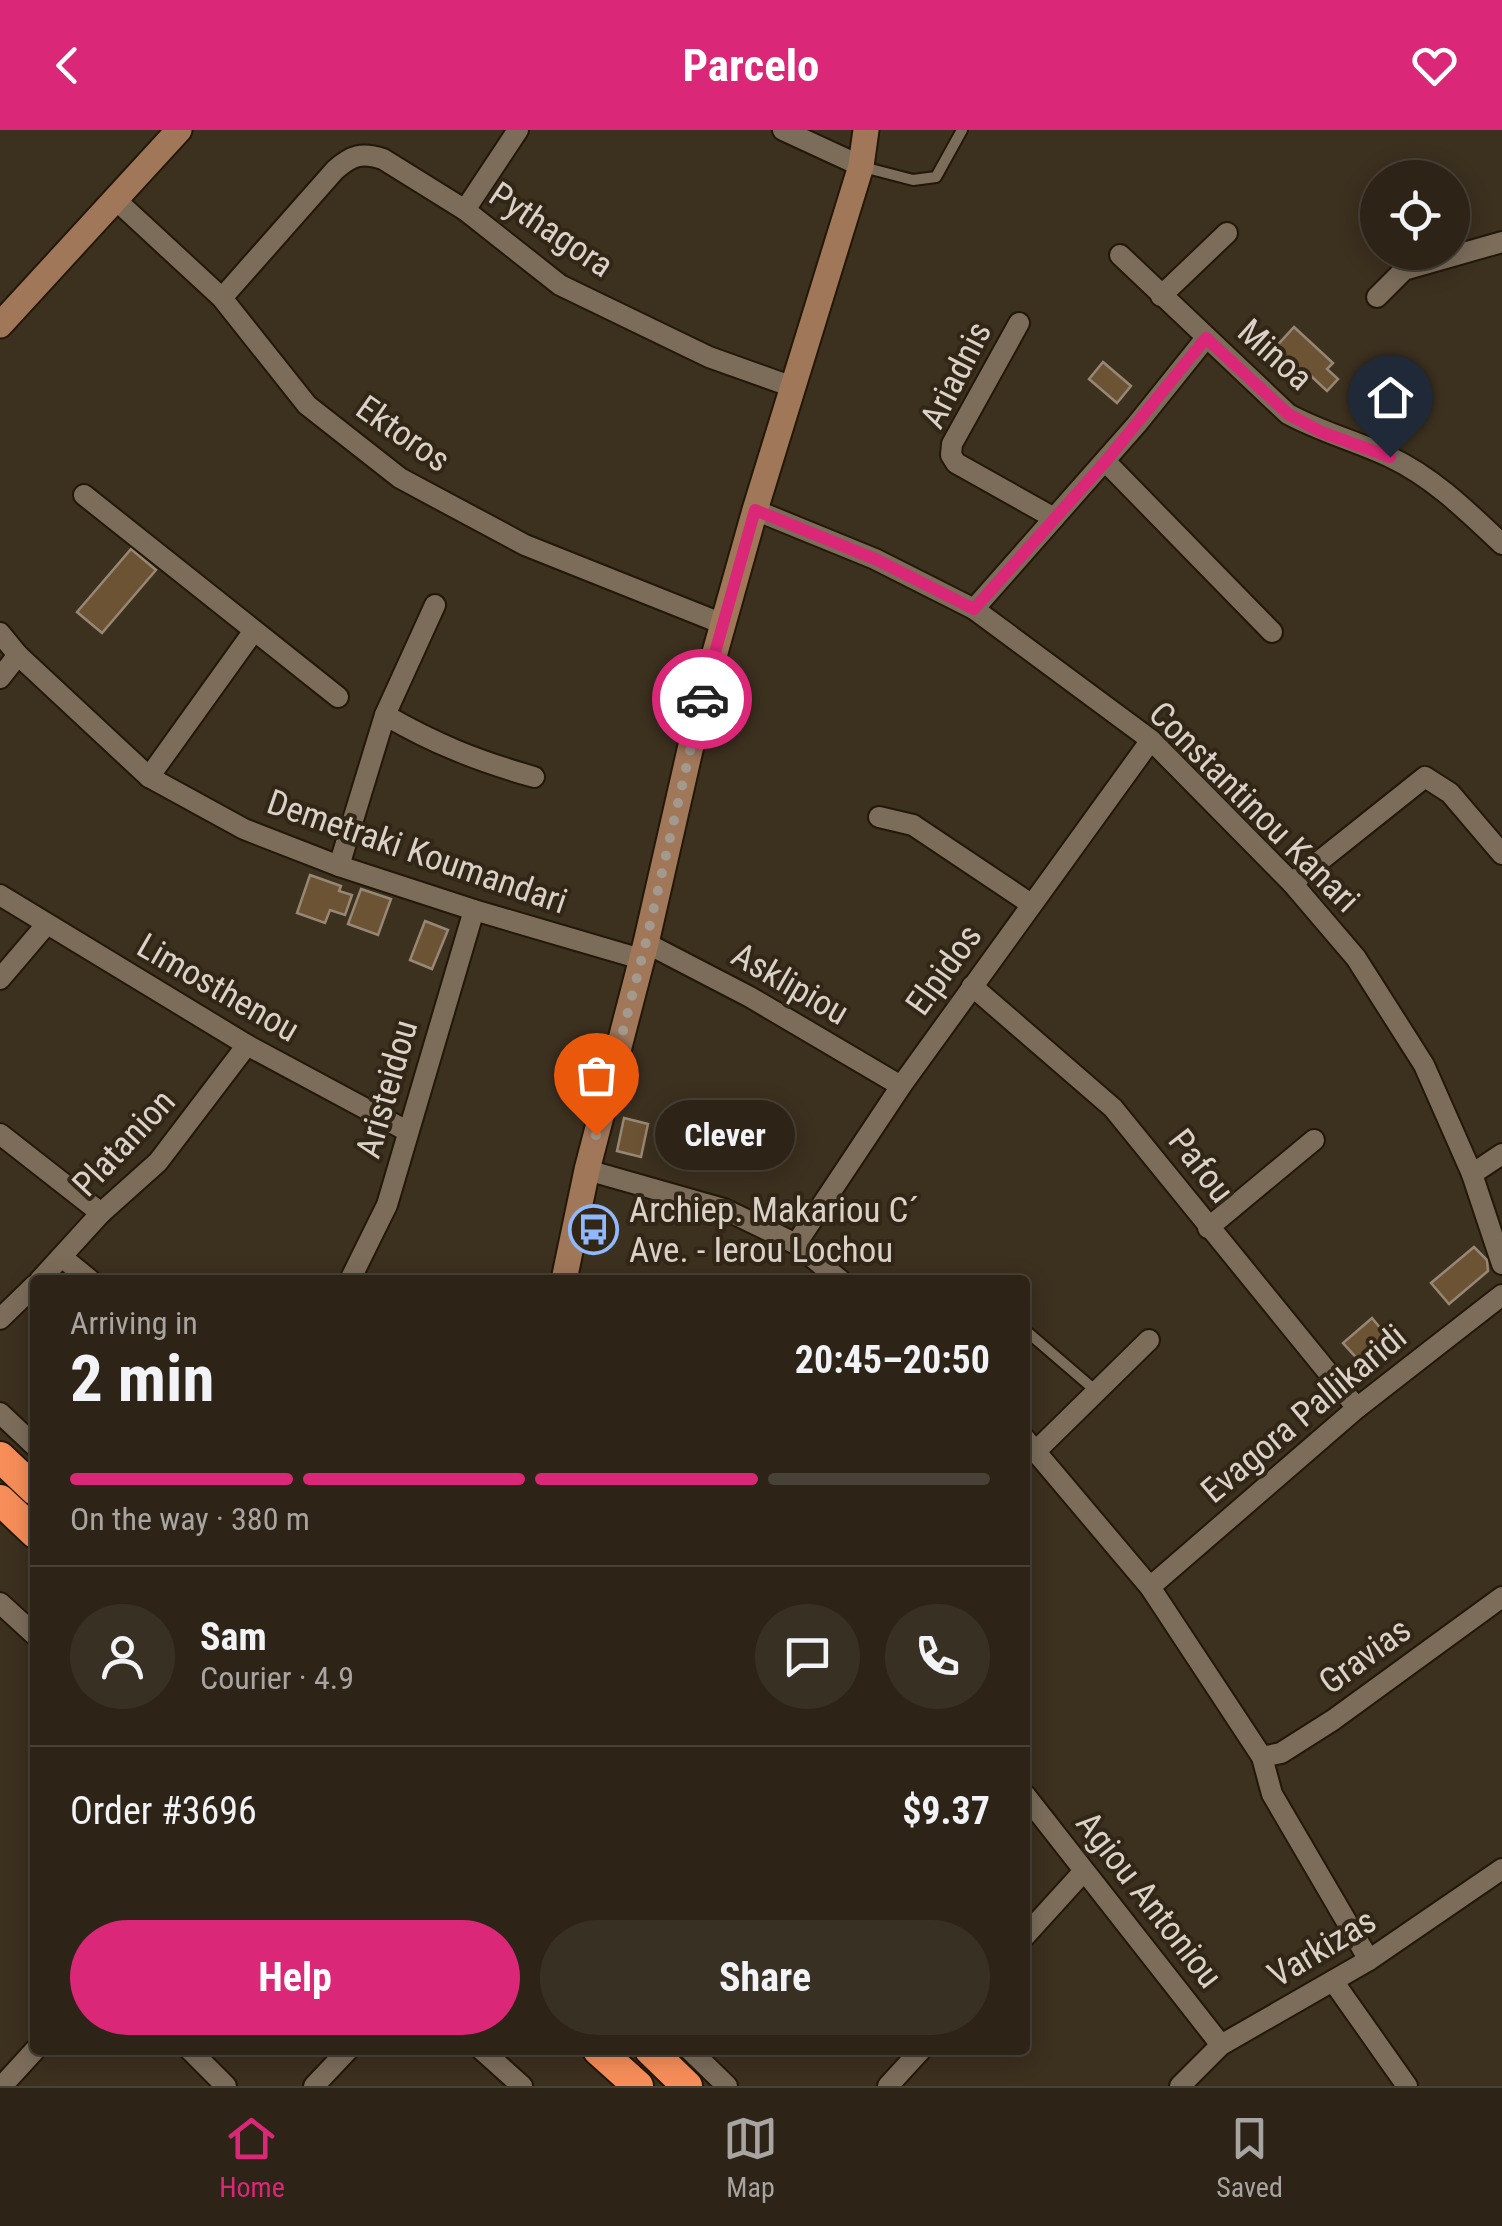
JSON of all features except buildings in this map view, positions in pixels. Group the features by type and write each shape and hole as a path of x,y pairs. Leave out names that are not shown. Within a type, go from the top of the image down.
{"highway":[{"path":"0,1457 30,1485"},
{"path":"0,1500 30,1528"},
{"path":"604,2055 638,2086"},
{"path":"655,2055 687,2086"}],"main road":[{"path":"0,325 180,130"},
{"path":"565,1275 700,706 755,510 861,166 866,130"}],"street":[{"path":"465,210 518,130"},
{"path":"783,130 861,166"},
{"name":"Pythagora","path":"222,298 335,170 356,155 369,154 465,210 560,285 708,357 794,387"},
{"name":"Ektoros","path":"116,200 222,298 306,405 400,478 525,545 723,624"},
{"path":"1161,296 1226,233"},
{"path":"1377,297 1404,270 1502,242"},
{"name":"Minoa","path":"1120,255 1288,414 1321,432 1390,457 1440,486 1502,544"},
{"name":"Ariadnis","path":"1019,323 952,444 951,455 956,463 1054,518"},
{"path":"974,609 1106,461 1206,338"},
{"path":"1106,461 1272,632"},
{"path":"84,496 338,697"},
{"name":"Constantinou Kanari","path":"755,510 875,559 974,609 1151,740 1292,883 1356,958 1424,1065 1472,1174 1502,1264"},
{"path":"339,866 385,715 434,604"},
{"path":"149,777 252,632"},
{"name":"Demetraki Koumandari","path":"0,633 149,777 244,828 339,866 474,910 644,951"},
{"path":"0,678 18,654"},
{"path":"385,715 433,743 534,777"},
{"name":"Elpidos","path":"796,1244 900,1086 1151,740"},
{"path":"1292,883 1425,777 1450,793 1502,854"},
{"path":"878,817 913,825 1031,904"},
{"name":"Limosthenou","path":"0,895 248,1045 407,1131"},
{"name":"Aristeidou","path":"352,1275 387,1205 474,910"},
{"path":"0,979 46,925"},
{"name":"Asklipiou","path":"644,951 750,996 900,1086"},
{"name":"Pafou","path":"972,986 1113,1108 1356,1408"},
{"name":"Platanion","path":"46,1275 101,1213 158,1162 248,1045"},
{"path":"0,1134 101,1213"},
{"path":"1208,1228 1314,1140"},
{"path":"1472,1174 1502,1154"},
{"path":"587,1170 724,1209 796,1244 834,1275"},
{"path":"63,1258 84,1275"},
{"name":"Platanion","path":"0,1319 30,1291"},
{"name":"Evagora Pallikaridi","path":"1150,1587 1356,1408 1502,1295"},
{"path":"1149,1340 1031,1445 1150,1587 1262,1757 1272,1794 1369,1960"},
{"path":"0,1413 30,1441"},
{"name":"Gravias","path":"1262,1757 1280,1752 1333,1720 1502,1597"},
{"path":"0,1603 30,1630"},
{"name":"Agiou Antoniou","path":"1030,1801 1221,2045"},
{"name":"Varkizas","path":"1180,2086 1221,2045 1369,1960 1502,1869"},
{"path":"1030,1930 1084,1871"},
{"path":"1333,1981 1408,2086"},
{"path":"2,2086 30,2055"},
{"path":"196,2055 226,2086"},
{"path":"314,2086 343,2055"},
{"path":"488,2055 522,2086"},
{"path":"695,2055 727,2086"},
{"path":"888,2086 916,2055"}],"lane":[{"path":"861,166 913,180 936,177 962,130"},
{"path":"1030,1334 1096,1390"}],"way so far":[{"path":"596,1135 702,699"}],"place":[{"name":"Clever","path":"596,1135"},
{"name":"Archiep. Makariou C´ Ave. - Ierou Lochou","path":"594,1230"}],"route":[{"path":"702,699 755,510 875,559 974,609 1106,461 1206,338 1288,414 1321,432 1390,457"}]}
